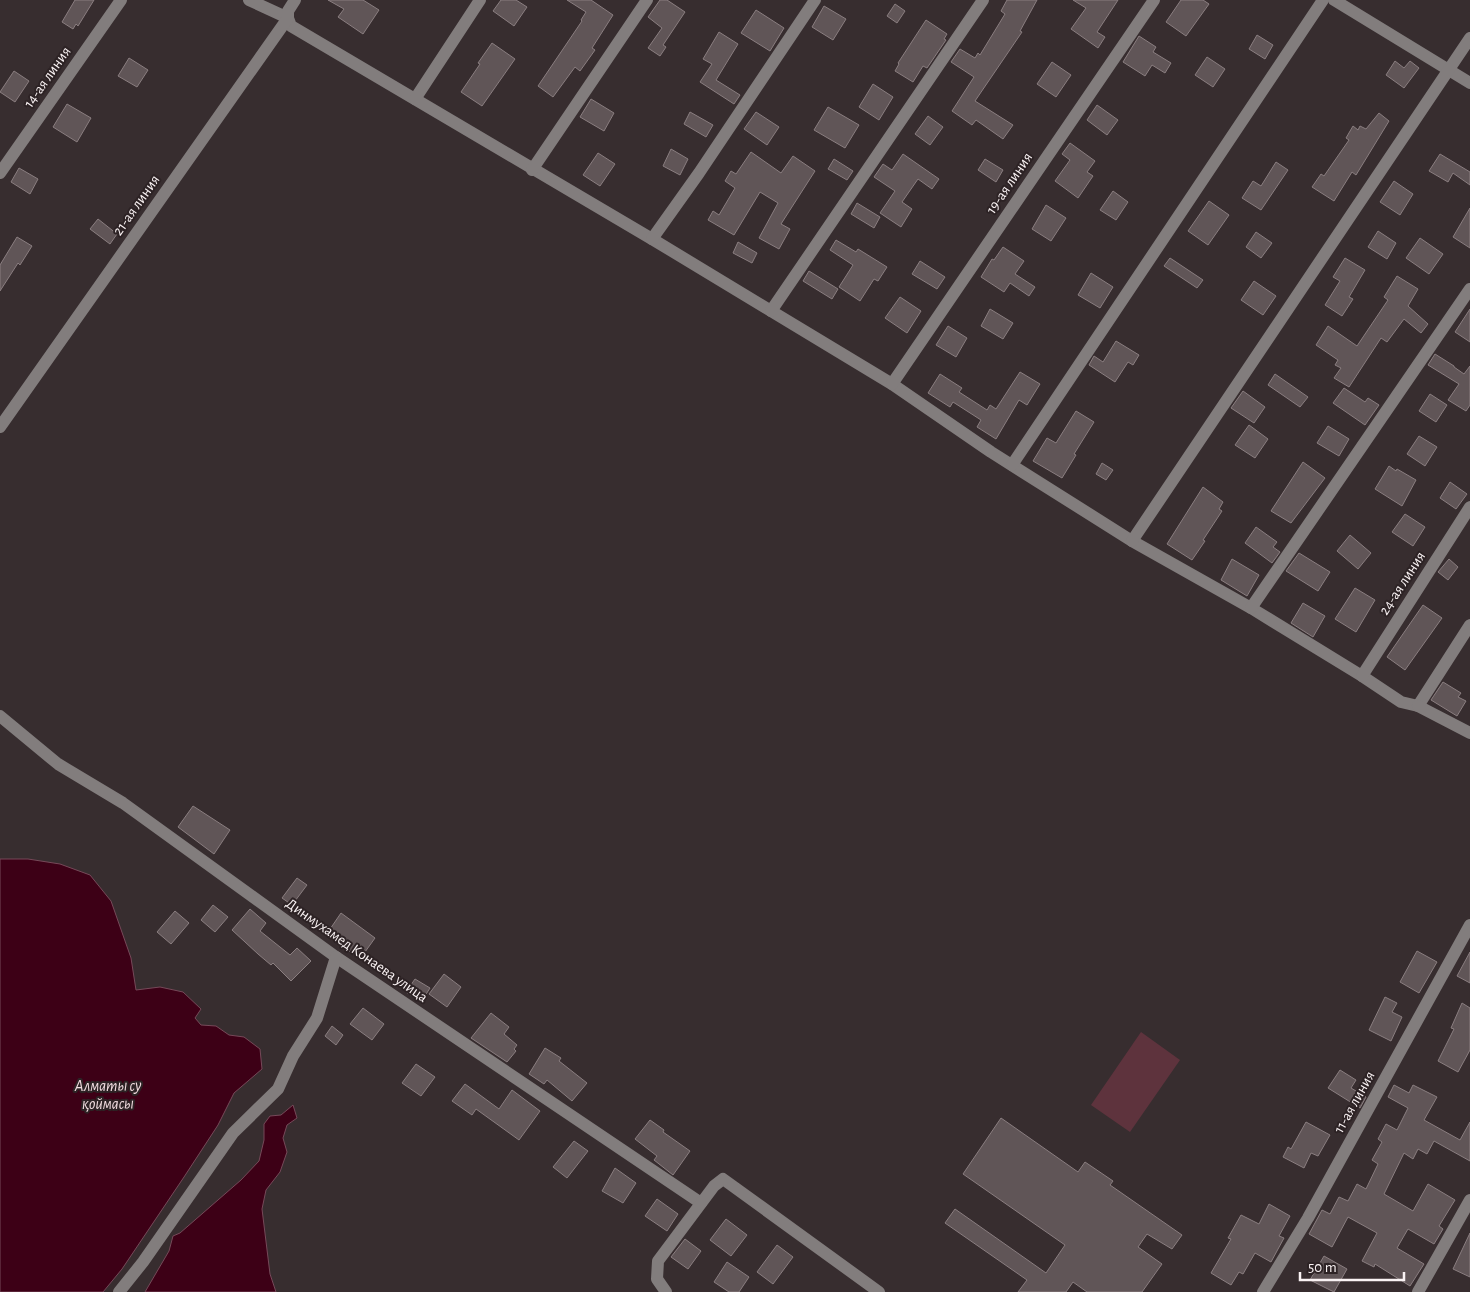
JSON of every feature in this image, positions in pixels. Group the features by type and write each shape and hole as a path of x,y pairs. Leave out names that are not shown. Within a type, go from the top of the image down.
{"street":[{"name":"14-ая линия","path":"0,173 121,0"},
{"path":"249,0 288,18 291,26 415,98 532,170 652,239 892,384 1012,465 1132,541 1251,608 1401,702 1418,706 1470,733"},
{"name":"21-ая линия","path":"0,427 288,18 288,11 295,0"},
{"path":"415,98 480,0"},
{"path":"532,170 647,0"},
{"path":"652,239 815,0"},
{"path":"771,311 983,0"},
{"name":"19-ая линия","path":"892,384 1154,0"},
{"path":"1012,465 1323,0"},
{"path":"1334,0 1470,83"},
{"path":"1132,541 1470,38"},
{"path":"1251,608 1470,289"},
{"name":"24-ая линия","path":"1362,676 1470,508"},
{"path":"1418,706 1470,626"},
{"name":"Динмухамед Конаева улица","path":"0,716 58,764 123,803 336,958 700,1203"},
{"name":"11-ая линия","path":"1262,1292 1308,1218 1470,925"},
{"path":"119,1292 143,1262 233,1133 278,1089 293,1056 317,1018 336,958"},
{"path":"666,1292 657,1279 658,1261 700,1203 722,1179 879,1292"},
{"path":"1418,1292 1470,1200"}],"shaded area":[{"path":"1141,1032 1180,1060 1130,1132 1091,1105"}],"water":[{"name":"Алматы су қоймасы","path":"0,859 28,859 60,864 90,875 111,901 131,958 136,990 160,987 183,992 201,1009 195,1018 201,1025 216,1026 229,1035 244,1037 260,1049 262,1069 234,1093 218,1125 184,1177 122,1269 103,1292 0,1292"},
{"path":"293,1105 297,1118 287,1125 283,1138 287,1152 280,1172 266,1190 262,1209 270,1274 276,1292 145,1292 169,1251 173,1236 180,1233 241,1180 259,1161 264,1140 264,1124 270,1116 281,1115"}],"building":[{"path":"75,0 94,0 78,26 76,24 73,29 62,22"},
{"path":"328,0 363,0 379,10 363,34 338,17 344,9"},
{"path":"501,0 516,0 527,7 514,26 493,11"},
{"path":"567,0 591,0 613,15 592,48 595,50 580,71 575,67 553,97 538,86 582,21 586,12"},
{"path":"660,0 667,0 685,12 663,45 666,47 660,56 648,48 662,28 648,17"},
{"path":"1007,0 1037,0 1020,31 1022,32 975,101 1013,125 1003,139 976,120 972,125 952,111 974,77 951,62 960,49 975,58 978,53 980,55 1005,14 1001,11"},
{"path":"1073,0 1118,0 1097,32 1105,37 1098,48 1071,29 1086,8"},
{"path":"1181,0 1203,0 1209,4 1186,36 1166,22"},
{"path":"895,4 905,11 897,23 887,16"},
{"path":"824,6 846,19 833,40 812,27"},
{"path":"756,10 784,28 770,51 741,33"},
{"path":"926,20 947,34 944,39 946,40 927,68 923,66 913,82 895,71 898,63"},
{"path":"719,32 738,44 716,80 740,95 734,104 700,82 712,64 703,59"},
{"path":"1257,35 1273,45 1265,59 1249,49"},
{"path":"1139,36 1156,47 1153,52 1171,63 1165,73 1152,65 1145,76 1123,62"},
{"path":"492,43 515,59 482,106 461,92"},
{"path":"1207,57 1225,69 1213,87 1195,75"},
{"path":"129,58 148,70 137,87 118,76"},
{"path":"1395,61 1404,68 1410,61 1419,68 1404,88 1386,75"},
{"path":"1052,62 1071,75 1056,97 1037,84"},
{"path":"14,71 29,81 15,102 0,92"},
{"path":"873,84 893,97 879,120 859,107"},
{"path":"591,99 614,113 604,131 580,117"},
{"path":"67,104 91,118 77,142 53,127"},
{"path":"1097,105 1118,120 1107,135 1087,120"},
{"path":"828,107 859,125 845,148 814,130"},
{"path":"690,112 713,125 706,137 684,124"},
{"path":"756,112 779,127 767,145 744,129"},
{"path":"1379,113 1389,121 1356,175 1352,172 1334,201 1312,187 1321,174 1324,176 1349,140 1346,138 1353,126 1358,130 1360,126 1366,129"},
{"path":"928,116 943,127 930,145 915,134"},
{"path":"1070,143 1095,161 1087,172 1093,176 1078,198 1055,181 1070,160 1062,154"},
{"path":"671,149 688,159 680,175 663,166"},
{"path":"751,152 781,173 793,156 815,171 781,224 790,229 779,249 759,238 778,203 760,192 734,235 708,220 713,211 719,215 735,188 725,181 731,171 736,174"},
{"path":"598,153 615,164 600,186 583,175"},
{"path":"903,154 939,179 932,189 918,179 902,202 912,209 901,227 880,213 895,191 874,177 883,164 892,170"},
{"path":"1440,154 1470,172 1470,185 1453,173 1448,182 1429,171"},
{"path":"834,159 853,171 847,180 828,169"},
{"path":"985,159 1003,170 996,182 978,170"},
{"path":"1276,162 1288,170 1261,210 1242,198 1253,181 1261,186"},
{"path":"19,168 38,179 30,194 11,182"},
{"path":"1394,181 1413,194 1400,215 1380,202"},
{"path":"1113,191 1128,202 1116,220 1100,210"},
{"path":"1209,201 1229,215 1208,245 1188,231"},
{"path":"857,203 880,217 874,228 851,214"},
{"path":"1046,205 1066,218 1051,241 1032,229"},
{"path":"1470,208 1470,248 1453,237"},
{"path":"98,219 117,234 110,244 90,229"},
{"path":"1378,231 1396,243 1387,259 1368,247"},
{"path":"1256,232 1272,243 1261,258 1246,247"},
{"path":"17,237 32,246 20,265 18,263 0,291 0,265"},
{"path":"1420,238 1443,254 1429,274 1406,258"},
{"path":"836,240 856,252 858,249 887,267 878,281 874,279 860,301 839,287 853,265 830,250"},
{"path":"738,242 757,253 752,263 733,253"},
{"path":"1003,247 1024,261 1015,274 1035,287 1029,296 1010,283 1004,292 981,277 992,259 994,260"},
{"path":"1170,258 1203,280 1197,288 1164,266"},
{"path":"1345,258 1365,270 1349,297 1353,299 1342,316 1325,305 1340,281 1333,277"},
{"path":"920,261 945,277 937,289 912,274"},
{"path":"809,271 838,289 832,299 803,281"},
{"path":"1091,273 1113,287 1100,308 1078,295"},
{"path":"1397,276 1418,289 1408,306 1428,324 1421,333 1404,319 1387,342 1381,338 1349,387 1334,378 1341,368 1335,365 1338,360 1316,345 1328,326 1357,346 1388,300 1384,297"},
{"path":"1254,281 1276,296 1263,315 1241,300"},
{"path":"900,297 921,311 907,333 885,318"},
{"path":"990,309 1013,323 1003,339 981,326"},
{"path":"1470,309 1470,342 1455,332"},
{"path":"948,326 967,338 956,357 936,345"},
{"path":"1116,341 1139,355 1133,365 1128,362 1115,382 1089,365 1094,356 1103,362"},
{"path":"1435,354 1464,374 1470,366 1470,405 1466,411 1448,400 1459,384 1428,365"},
{"path":"1020,372 1040,384 1027,405 1019,400 996,439 977,427 981,420 953,402 950,407 928,393 940,374 962,388 959,392 987,410 990,405 996,409"},
{"path":"1275,374 1308,397 1300,407 1268,385"},
{"path":"1344,388 1365,402 1368,398 1379,405 1365,425 1333,403"},
{"path":"1243,391 1265,407 1254,423 1231,408"},
{"path":"1430,394 1447,405 1436,422 1419,411"},
{"path":"1076,411 1094,422 1062,478 1033,461 1047,438 1056,443"},
{"path":"1249,425 1268,439 1255,458 1235,445"},
{"path":"1328,426 1349,439 1339,456 1317,443"},
{"path":"1419,436 1437,447 1425,466 1407,454"},
{"path":"1303,462 1325,478 1291,523 1271,511"},
{"path":"1102,463 1113,470 1106,480 1096,474"},
{"path":"1389,466 1416,480 1402,506 1375,489"},
{"path":"1450,482 1467,494 1456,509 1440,498"},
{"path":"1203,487 1223,502 1219,509 1222,511 1192,560 1167,544"},
{"path":"1405,514 1425,527 1413,546 1392,532"},
{"path":"1256,527 1277,542 1273,547 1280,552 1272,563 1245,543"},
{"path":"1350,535 1371,553 1358,569 1337,551"},
{"path":"1299,553 1330,572 1318,591 1286,571"},
{"path":"1232,559 1259,575 1247,596 1221,580"},
{"path":"1449,559 1458,567 1448,580 1438,572"},
{"path":"1355,588 1375,600 1356,632 1335,619"},
{"path":"1303,603 1325,616 1313,637 1291,623"},
{"path":"1423,605 1442,618 1405,670 1387,657"},
{"path":"1443,682 1461,693 1458,697 1466,701 1457,716 1431,700"},
{"path":"193,806 230,830 214,854 178,827"},
{"path":"297,878 307,885 292,905 282,898"},
{"path":"213,905 228,917 215,932 201,920"},
{"path":"250,909 266,923 260,931 290,955 297,948 311,961 291,981 273,963 271,965 232,930"},
{"path":"175,911 189,923 171,944 157,932"},
{"path":"341,913 375,938 360,959 328,932"},
{"path":"1417,951 1437,962 1419,993 1400,982"},
{"path":"1470,952 1470,983 1457,976"},
{"path":"444,974 461,987 447,1007 429,994"},
{"path":"415,979 430,988 421,1002 406,992"},
{"path":"1385,997 1397,1003 1392,1012 1402,1017 1391,1041 1369,1030"},
{"path":"1462,1003 1470,1008 1470,1050 1458,1072 1438,1061 1454,1029 1451,1028"},
{"path":"363,1008 384,1024 372,1040 350,1024"},
{"path":"491,1013 509,1027 504,1034 517,1045 514,1049 516,1051 507,1062 471,1038"},
{"path":"332,1026 343,1035 336,1045 325,1036"},
{"path":"545,1048 561,1058 559,1061 587,1083 572,1101 547,1080 544,1084 529,1074"},
{"path":"416,1064 435,1077 421,1096 402,1083"},
{"path":"1340,1070 1356,1080 1351,1088 1366,1097 1360,1108 1328,1088"},
{"path":"465,1084 499,1109 512,1090 540,1111 519,1140 476,1109 472,1115 452,1101"},
{"path":"1394,1085 1409,1093 1413,1085 1437,1097 1424,1120 1460,1140 1470,1122 1470,1161 1434,1141 1427,1154 1418,1149 1413,1159 1404,1153 1384,1194 1413,1211 1428,1184 1455,1200 1439,1226 1443,1229 1434,1244 1408,1229 1397,1248 1424,1264 1410,1286 1375,1264 1374,1267 1362,1261 1377,1233 1348,1217 1332,1247 1309,1234 1322,1210 1330,1214 1339,1197 1348,1201 1357,1184 1366,1189 1378,1164 1372,1160 1382,1142 1378,1139 1386,1124 1397,1130 1408,1108 1388,1097"},
{"path":"1001,1118 1078,1172 1085,1162 1113,1181 1110,1185 1182,1235 1172,1249 1147,1234 1138,1247 1162,1264 1142,1292 1087,1292 1073,1282 1066,1292 1018,1292 1027,1280 945,1223 955,1209 1046,1273 1065,1245 963,1174"},
{"path":"650,1120 664,1130 663,1132 690,1151 673,1175 654,1160 657,1156 635,1139"},
{"path":"1306,1122 1330,1135 1318,1156 1311,1153 1304,1168 1283,1157 1288,1147 1291,1149"},
{"path":"574,1141 588,1151 567,1178 553,1167"},
{"path":"615,1168 636,1183 623,1203 602,1191"},
{"path":"657,1199 678,1214 667,1231 645,1216"},
{"path":"1269,1204 1290,1216 1279,1236 1284,1238 1271,1262 1255,1253 1243,1274 1239,1272 1231,1285 1211,1273 1231,1239 1228,1238 1241,1215 1259,1224"},
{"path":"726,1219 747,1235 731,1256 710,1240"},
{"path":"1470,1233 1470,1277 1453,1269"},
{"path":"685,1239 701,1251 688,1269 671,1257"},
{"path":"777,1245 793,1257 773,1284 757,1272"},
{"path":"1324,1256 1347,1269 1334,1292 1310,1280"},
{"path":"727,1262 749,1277 739,1292 729,1292 714,1282"}]}
